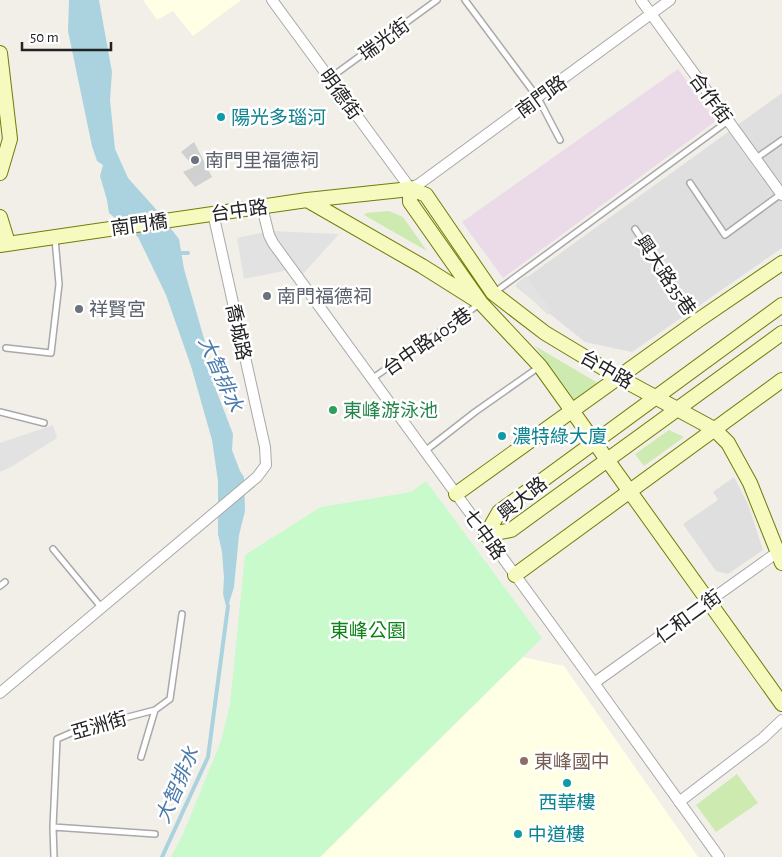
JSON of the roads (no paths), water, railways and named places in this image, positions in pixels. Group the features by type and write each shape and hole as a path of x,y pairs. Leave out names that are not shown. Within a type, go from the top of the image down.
{"street":[{"name":"明德街","path":"272,0 410,188"},
{"name":"合作街","path":"641,0 781,195"},
{"name":"南門路","path":"410,188 419,184 538,98 670,0"},
{"path":"0,53 10,139 0,172"},
{"path":"410,188 410,202 481,303 540,366 782,704"},
{"name":"台中路","path":"207,214 410,188 426,194 493,293 545,333 618,377 714,430 728,443 750,483 781,554"},
{"path":"307,200 422,266 481,303"},
{"name":"七中路","path":"262,207 273,243 594,682 719,857"},
{"name":"南門橋","path":"4,244 207,214"},
{"name":"喬城路","path":"101,608 257,477 266,465 265,447 207,214"},
{"path":"0,217 4,244"},
{"path":"456,494 697,321 782,263"},
{"name":"興大路","path":"486,535 499,512 782,305"},
{"name":"興大路","path":"486,535 511,530 782,333"},
{"path":"515,575 782,380"},
{"name":"仁和二街","path":"594,682 709,601 781,554"},
{"path":"0,693 101,608"},
{"path":"679,802 763,738 782,720"}],"lane":[{"name":"瑞光街","path":"330,78 437,0"},
{"path":"465,0 538,98 560,140"},
{"path":"493,293 728,121"},
{"path":"755,159 782,140"},
{"path":"690,184 725,234 781,195"},
{"name":"興大路35巷","path":"635,229 697,321"},
{"path":"6,348 51,353 59,284 55,236"},
{"name":"台中路405巷","path":"373,378 481,303"},
{"path":"425,451 475,412 540,366"},
{"path":"0,412 44,423"},
{"path":"53,549 101,608"},
{"path":"141,757 155,710 170,699 182,614"},
{"name":"亞洲街","path":"54,857 53,827 57,739 78,730 155,710"},
{"path":"53,827 155,834"}],"water":[{"path":"69,0 99,0 112,72 110,100 115,149 128,178 179,239 184,269 205,342 213,382 233,434 232,450 244,477 245,511 239,535 234,587 227,610 223,594 222,552 218,534 218,481 212,440 191,366 166,295 138,237 109,213 100,176 103,165 97,161 92,146 68,31"}],"waterway":[{"path":"178,253 188,253"},
{"name":"大智排水","path":"162,857 208,757 228,606"}],"place":[{"name":"陽光多瑙河","path":"221,117"},
{"name":"南門里福德祠","path":"195,160"},
{"name":"南門福德祠","path":"267,296"},
{"name":"祥賢宮","path":"79,309"},
{"name":"東峰游泳池","path":"333,410"},
{"name":"濃特綠大廈","path":"502,436"},
{"name":"東峰國中","path":"524,761"},
{"name":"西華樓","path":"567,783"},
{"name":"中道樓","path":"518,834"}],"park label":[{"name":"東峰公園","path":"368,630"}]}
